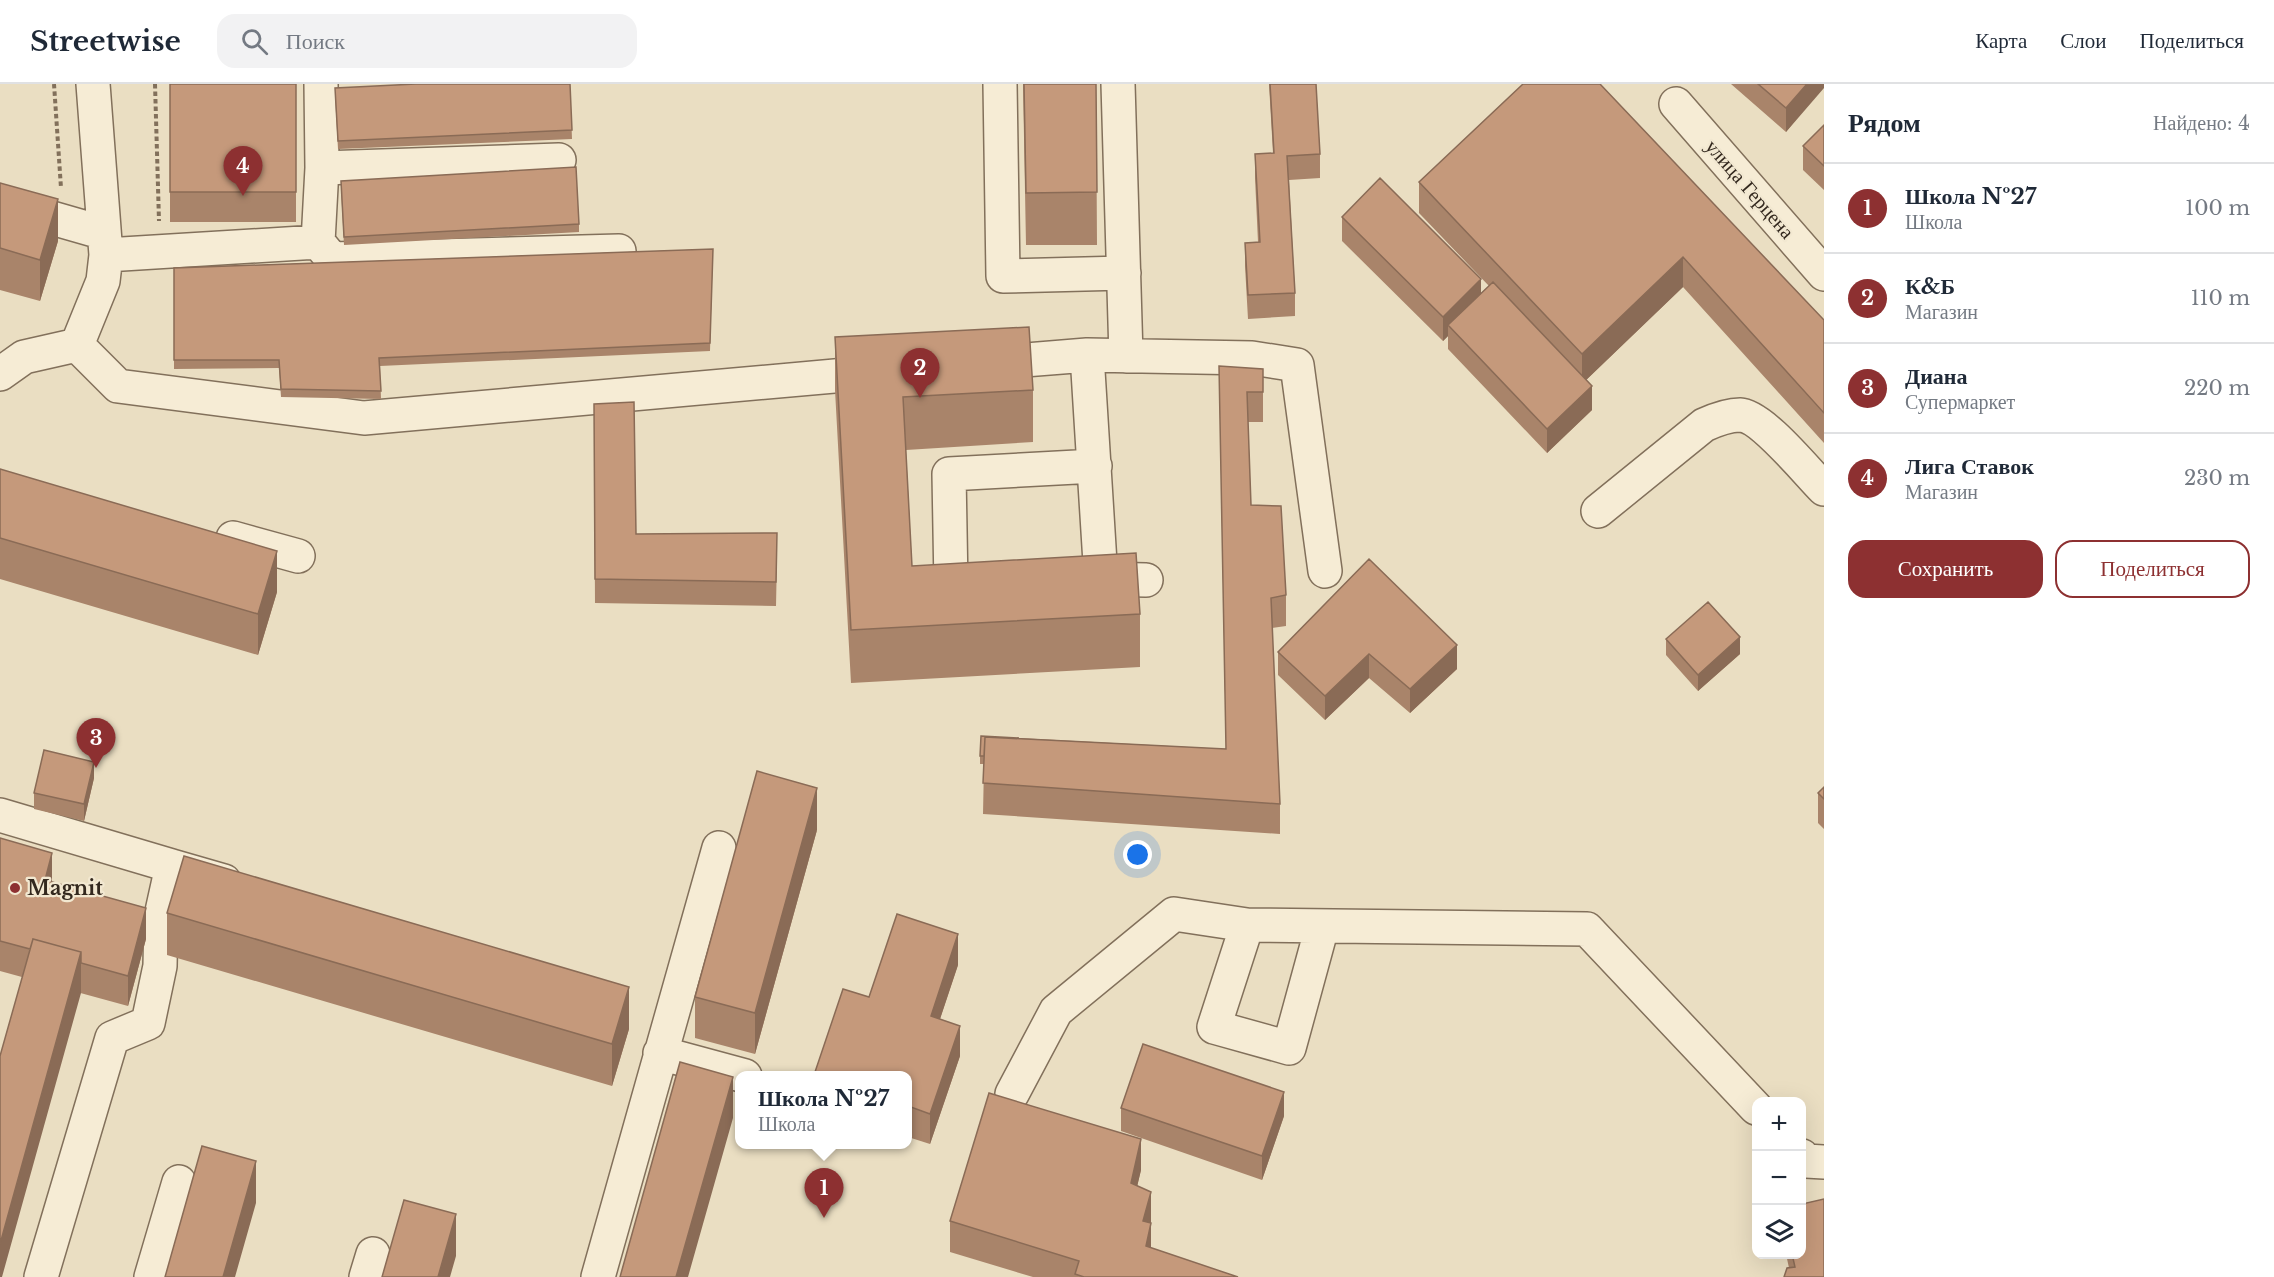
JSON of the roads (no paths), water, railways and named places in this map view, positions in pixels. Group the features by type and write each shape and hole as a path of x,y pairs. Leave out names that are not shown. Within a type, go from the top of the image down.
{"street":[{"path":"77,345 102,280 105,244 93,84"},
{"path":"321,84 322,168 318,242 332,259 619,251"},
{"path":"1000,84 1003,276 1124,273"},
{"path":"1118,84 1126,356"},
{"name":"улица Герцена","path":"1676,104 1824,274"},
{"path":"322,168 559,160"},
{"path":"0,203 63,221 105,244 160,252 318,242"},
{"path":"77,345 118,386 364,418 912,370"},
{"path":"0,374 24,357 77,345"},
{"path":"1087,355 1101,579"},
{"path":"958,366 1087,355 1252,358 1297,365 1325,571"},
{"path":"1598,511 1704,425 1721,418 1742,415 1760,423 1824,489"},
{"path":"998,584 951,586 949,474 1095,466"},
{"path":"206,531 298,556"},
{"path":"1055,582 1101,579 1146,580"},
{"path":"0,815 252,889"},
{"path":"598,1277 719,848"},
{"path":"41,1277 112,1038 148,1023 160,966 161,916 172,867"},
{"path":"1012,1094 1056,1011 1174,914 1247,925 1587,929 1752,1104"},
{"path":"1247,925 1214,1027 1289,1048 1322,927"},
{"path":"660,1053 735,1073"},
{"path":"1806,1161 1824,1162"},
{"path":"151,1277 179,1182"}],"place":[{"name":"Лига Ставок","path":"243,196"},
{"name":"К&Б","path":"920,398"},
{"name":"Диана","path":"96,768"},
{"name":"Magnit","path":"15,888"},
{"name":"Школа №27","path":"824,1218"}]}
